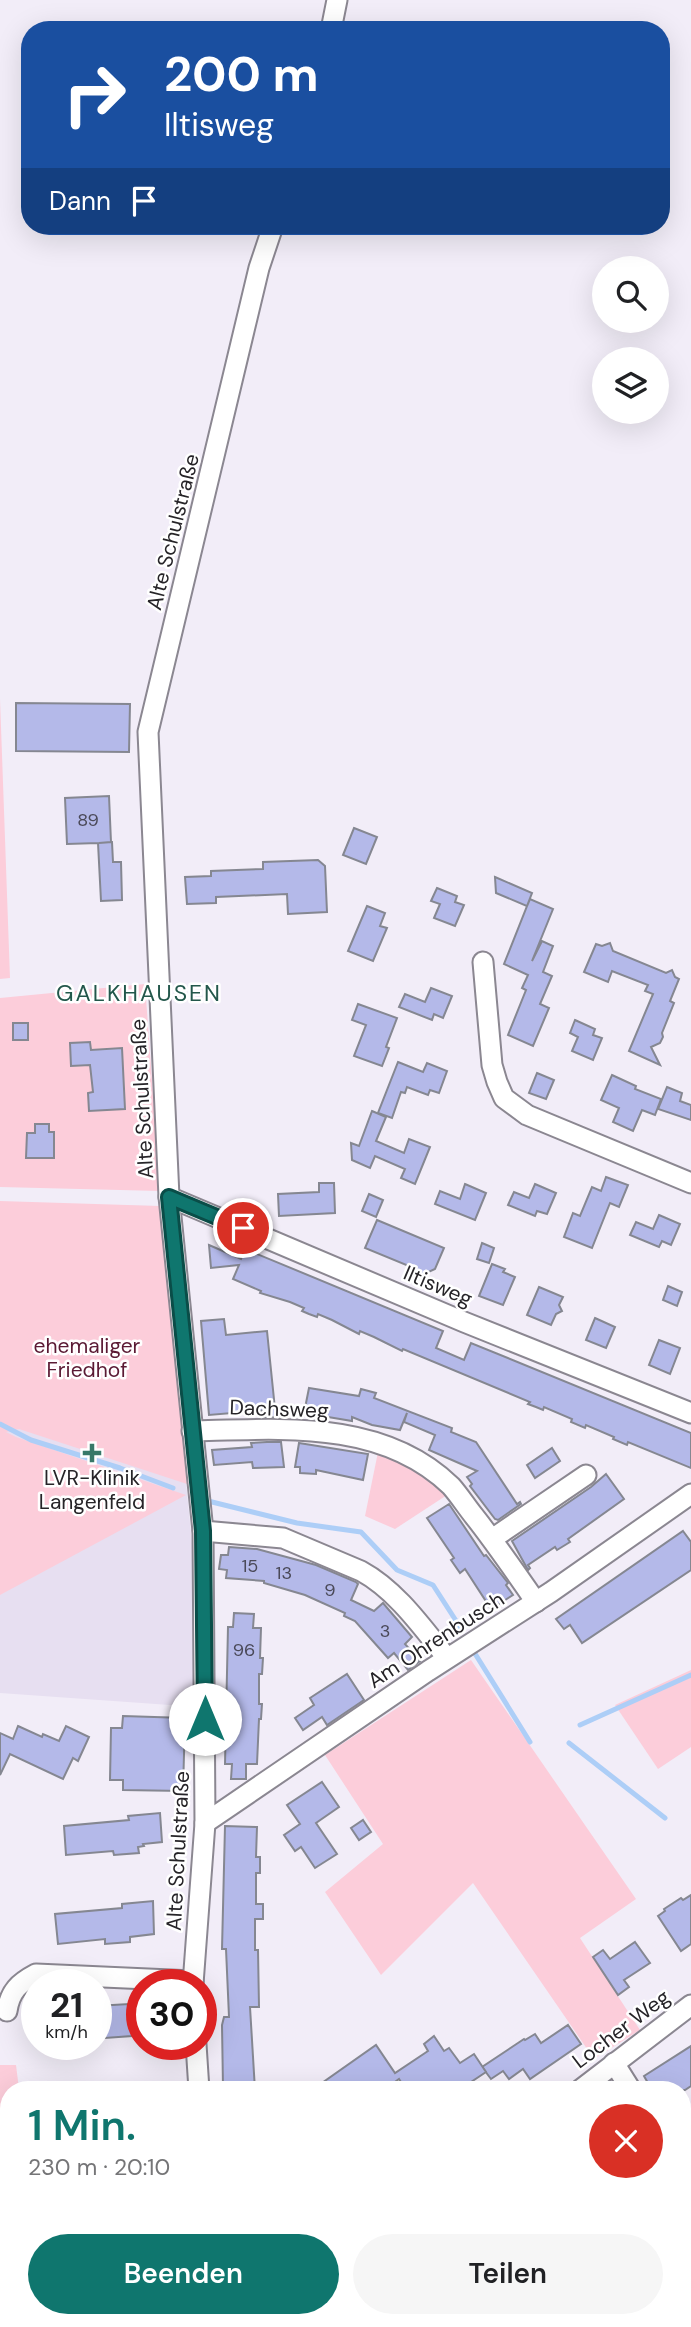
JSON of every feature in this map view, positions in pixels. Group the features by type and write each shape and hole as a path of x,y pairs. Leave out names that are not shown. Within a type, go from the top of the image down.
{"street":[{"path":"333,21 337,0"},
{"name":"Alte Schulstraße","path":"194,1969 205,1823 203,1531 169,1197 148,732 270,235"},
{"path":"482,962 492,1065 504,1098 527,1115 691,1183"},
{"name":"Iltisweg","path":"169,1197 464,1322 691,1413"},
{"name":"Dachsweg","path":"192,1431 296,1428 352,1436 402,1452 450,1486 492,1539 536,1602"},
{"path":"492,1539 586,1475"},
{"name":"Am Ohrenbusch","path":"205,1823 447,1658 536,1602 691,1494"},
{"path":"203,1531 283,1538 372,1577 417,1621 447,1658"},
{"path":"7,2011 9,1998 20,1983 36,1974 126,1979"},
{"name":"Locher Weg","path":"591,2081 691,2005"},
{"path":"197,2060 198,2081"},
{"path":"614,2063 625,2081"}],"shaded area":[{"name":"LVR-Klinik Langenfeld","path":"0,1204 159,1206 193,1554 198,1707 0,1693"}],"green space":[{"path":"0,699 10,978 0,979"},
{"path":"145,984 160,1191 0,1187 0,998"},
{"name":"ehemaliger Friedhof","path":"0,1201 159,1206 187,1484 19,1429 6,1432 186,1495 0,1595"},
{"path":"378,1452 417,1470 447,1495 395,1529 365,1516"},
{"path":"471,1660 636,1899 580,1938 640,2030 594,2059 473,1883 381,1975 325,1892 383,1844 325,1755"},
{"path":"691,1670 691,1747 658,1769 615,1705"},
{"path":"0,2065 16,2065 18,2081 0,2081"}],"building":[{"path":"16,703 130,704 129,752 16,751"},
{"path":"109,796 111,842 99,843 112,842 113,862 121,862 122,900 101,901 98,843 67,844 65,798"},
{"path":"354,828 377,837 366,864 343,855"},
{"path":"318,860 325,866 327,912 288,914 287,894 216,897 216,903 187,904 185,877 211,876 211,871 263,869 263,862"},
{"path":"495,877 532,893 527,906 496,893"},
{"path":"437,888 457,896 455,902 464,905 455,926 434,918 440,904 431,901"},
{"path":"530,899 553,909 532,961 542,941 553,946 543,972 552,976 540,1004 549,1008 533,1046 508,1035 526,990 522,988 528,975 504,964"},
{"path":"367,906 385,913 380,926 387,928 373,961 348,951"},
{"path":"610,943 613,951 666,973 672,970 679,979 670,1001 674,1003 662,1033 663,1037 660,1043 651,1047 660,1065 629,1051 653,994 645,991 648,985 612,971 608,982 584,972 596,944 602,946"},
{"path":"431,988 452,996 443,1018 434,1014 432,1020 399,1007 405,994 425,1002"},
{"path":"358,1004 397,1018 382,1066 354,1056 366,1025 352,1020"},
{"path":"575,1020 595,1029 593,1035 602,1038 593,1060 572,1051 578,1037 570,1033"},
{"path":"13,1023 28,1023 28,1040 13,1040"},
{"path":"90,1042 91,1050 122,1048 125,1109 89,1111 88,1093 93,1092 90,1065 71,1066 70,1043"},
{"path":"398,1062 423,1072 427,1063 447,1071 439,1093 430,1090 428,1095 407,1087 405,1093 401,1092 392,1118 378,1113"},
{"path":"537,1073 554,1080 546,1099 529,1093"},
{"path":"612,1075 636,1086 635,1089 661,1099 655,1115 642,1110 633,1131 613,1122 619,1108 601,1100"},
{"path":"667,1087 682,1093 680,1101 691,1105 691,1120 658,1109"},
{"path":"372,1111 386,1117 376,1141 404,1153 409,1139 430,1147 415,1184 401,1178 405,1169 375,1156 370,1168 352,1160 351,1143 359,1146"},
{"path":"35,1124 49,1124 49,1132 54,1132 54,1158 26,1158 27,1133 35,1133"},
{"path":"606,1177 628,1185 619,1207 610,1203 592,1248 564,1237 573,1213 580,1216 592,1187 601,1191"},
{"path":"319,1183 334,1183 335,1213 279,1216 278,1194 319,1192"},
{"path":"465,1184 486,1193 475,1220 435,1204 440,1191 460,1199"},
{"path":"535,1184 556,1193 547,1214 537,1211 535,1216 508,1205 514,1192 529,1198"},
{"path":"369,1194 383,1200 376,1217 362,1211"},
{"path":"659,1215 680,1224 671,1245 662,1241 659,1247 630,1235 636,1222 653,1229"},
{"path":"377,1220 444,1248 435,1269 422,1275 408,1269 409,1266 365,1248"},
{"path":"482,1243 494,1248 489,1263 477,1259"},
{"path":"209,1245 241,1259 245,1249 443,1331 436,1348 464,1360 471,1343 691,1433 691,1468 628,1442 627,1445 586,1425 585,1428 544,1407 543,1410 528,1404 530,1402 403,1349 402,1351 360,1331 359,1334 318,1314 317,1317 309,1314 302,1311 304,1308 290,1302 260,1293 261,1291 233,1279 239,1265 211,1268"},
{"path":"492,1264 515,1277 503,1305 479,1296"},
{"path":"668,1286 682,1292 677,1306 663,1300"},
{"path":"539,1287 563,1297 559,1305 562,1311 556,1314 551,1325 527,1315"},
{"path":"595,1318 615,1327 606,1348 586,1340"},
{"path":"224,1319 226,1335 267,1331 275,1409 278,1409 279,1417 264,1417 264,1410 209,1415 201,1321"},
{"path":"659,1340 680,1348 670,1374 649,1365"},
{"path":"309,1388 359,1396 361,1389 376,1393 374,1398 452,1428 451,1432 476,1442 517,1504 521,1504 498,1520 495,1519 470,1486 472,1484 467,1477 477,1471 429,1450 435,1435 404,1422 407,1413 400,1430 372,1425 352,1417 352,1421 304,1413"},
{"path":"281,1442 284,1467 253,1468 252,1462 214,1465 212,1450 252,1447 251,1443"},
{"path":"299,1443 368,1454 363,1480 316,1470 316,1474 300,1473 300,1467 295,1467"},
{"path":"552,1448 560,1461 535,1478 527,1465"},
{"path":"606,1474 624,1499 568,1539 570,1542 557,1550 555,1547 528,1565 528,1570 512,1541"},
{"path":"449,1504 484,1556 486,1555 508,1583 506,1585 513,1595 491,1609 465,1569 460,1573 451,1560 454,1558 427,1518"},
{"path":"683,1531 691,1542 691,1570 582,1643 570,1625 564,1629 556,1619"},
{"path":"229,1547 257,1549 316,1565 356,1582 358,1584 351,1600 374,1611 383,1603 412,1637 405,1644 420,1661 408,1670 394,1653 388,1658 355,1621 344,1616 345,1613 305,1595 264,1581 226,1578 227,1570 219,1569 221,1555 228,1555"},
{"path":"234,1613 254,1614 253,1628 261,1628 260,1658 263,1658 262,1674 259,1674 259,1704 262,1704 257,1764 246,1764 246,1779 231,1779 232,1764 225,1764 228,1627 233,1627"},
{"path":"347,1674 364,1700 327,1725 322,1717 303,1730 295,1718 314,1705 310,1698"},
{"path":"123,1716 185,1718 183,1791 123,1790 123,1780 110,1780 111,1728 122,1728"},
{"path":"18,1726 59,1741 66,1726 89,1737 78,1761 73,1758 63,1779 10,1754 0,1775 0,1733 13,1739"},
{"path":"322,1782 339,1807 316,1823 337,1854 315,1868 301,1847 295,1851 284,1835 300,1824 287,1805"},
{"path":"160,1813 162,1842 143,1844 144,1846 138,1847 139,1853 114,1855 113,1851 66,1855 64,1826 129,1820 128,1816"},
{"path":"363,1820 371,1832 359,1840 351,1828"},
{"path":"225,1826 257,1827 256,1857 260,1857 260,1873 256,1873 256,1904 263,1904 263,1919 255,1919 259,2007 250,2007 254,2081 223,2081 222,2025 224,2017 229,2017 226,1949 222,1949"},
{"path":"691,1895 691,1944 681,1951 658,1916 681,1898 683,1900"},
{"path":"153,1901 154,1934 130,1937 130,1942 105,1944 105,1939 58,1944 55,1914 122,1908 122,1904"},
{"path":"635,1942 650,1963 624,1980 629,1987 618,1995 593,1957 603,1950 610,1959"},
{"path":"126,2004 126,2036 112,2037 112,2005"},
{"path":"568,2025 581,2044 530,2079 523,2069 509,2079 503,2071 491,2079 482,2067 524,2039 535,2034 541,2043"},
{"path":"434,2036 444,2051 449,2048 460,2063 474,2054 486,2072 472,2081 325,2081 376,2045 395,2073 428,2051 424,2044"},
{"path":"691,2046 691,2081 647,2081 644,2076"}],"waterway":[{"path":"0,1424 31,1440 173,1488"},
{"path":"208,1501 297,1523 361,1532 397,1570 433,1585 462,1630"},
{"path":"474,1652 530,1742"},
{"path":"580,1725 691,1675"},
{"path":"569,1743 665,1818"}],"place":[{"name":"LVR-Klinik Langenfeld","path":"92,1453"}],"district":[{"name":"GALKHAUSEN","path":"139,993"}],"route":[{"path":"205,1719 203,1531 169,1197 243,1228"}]}
